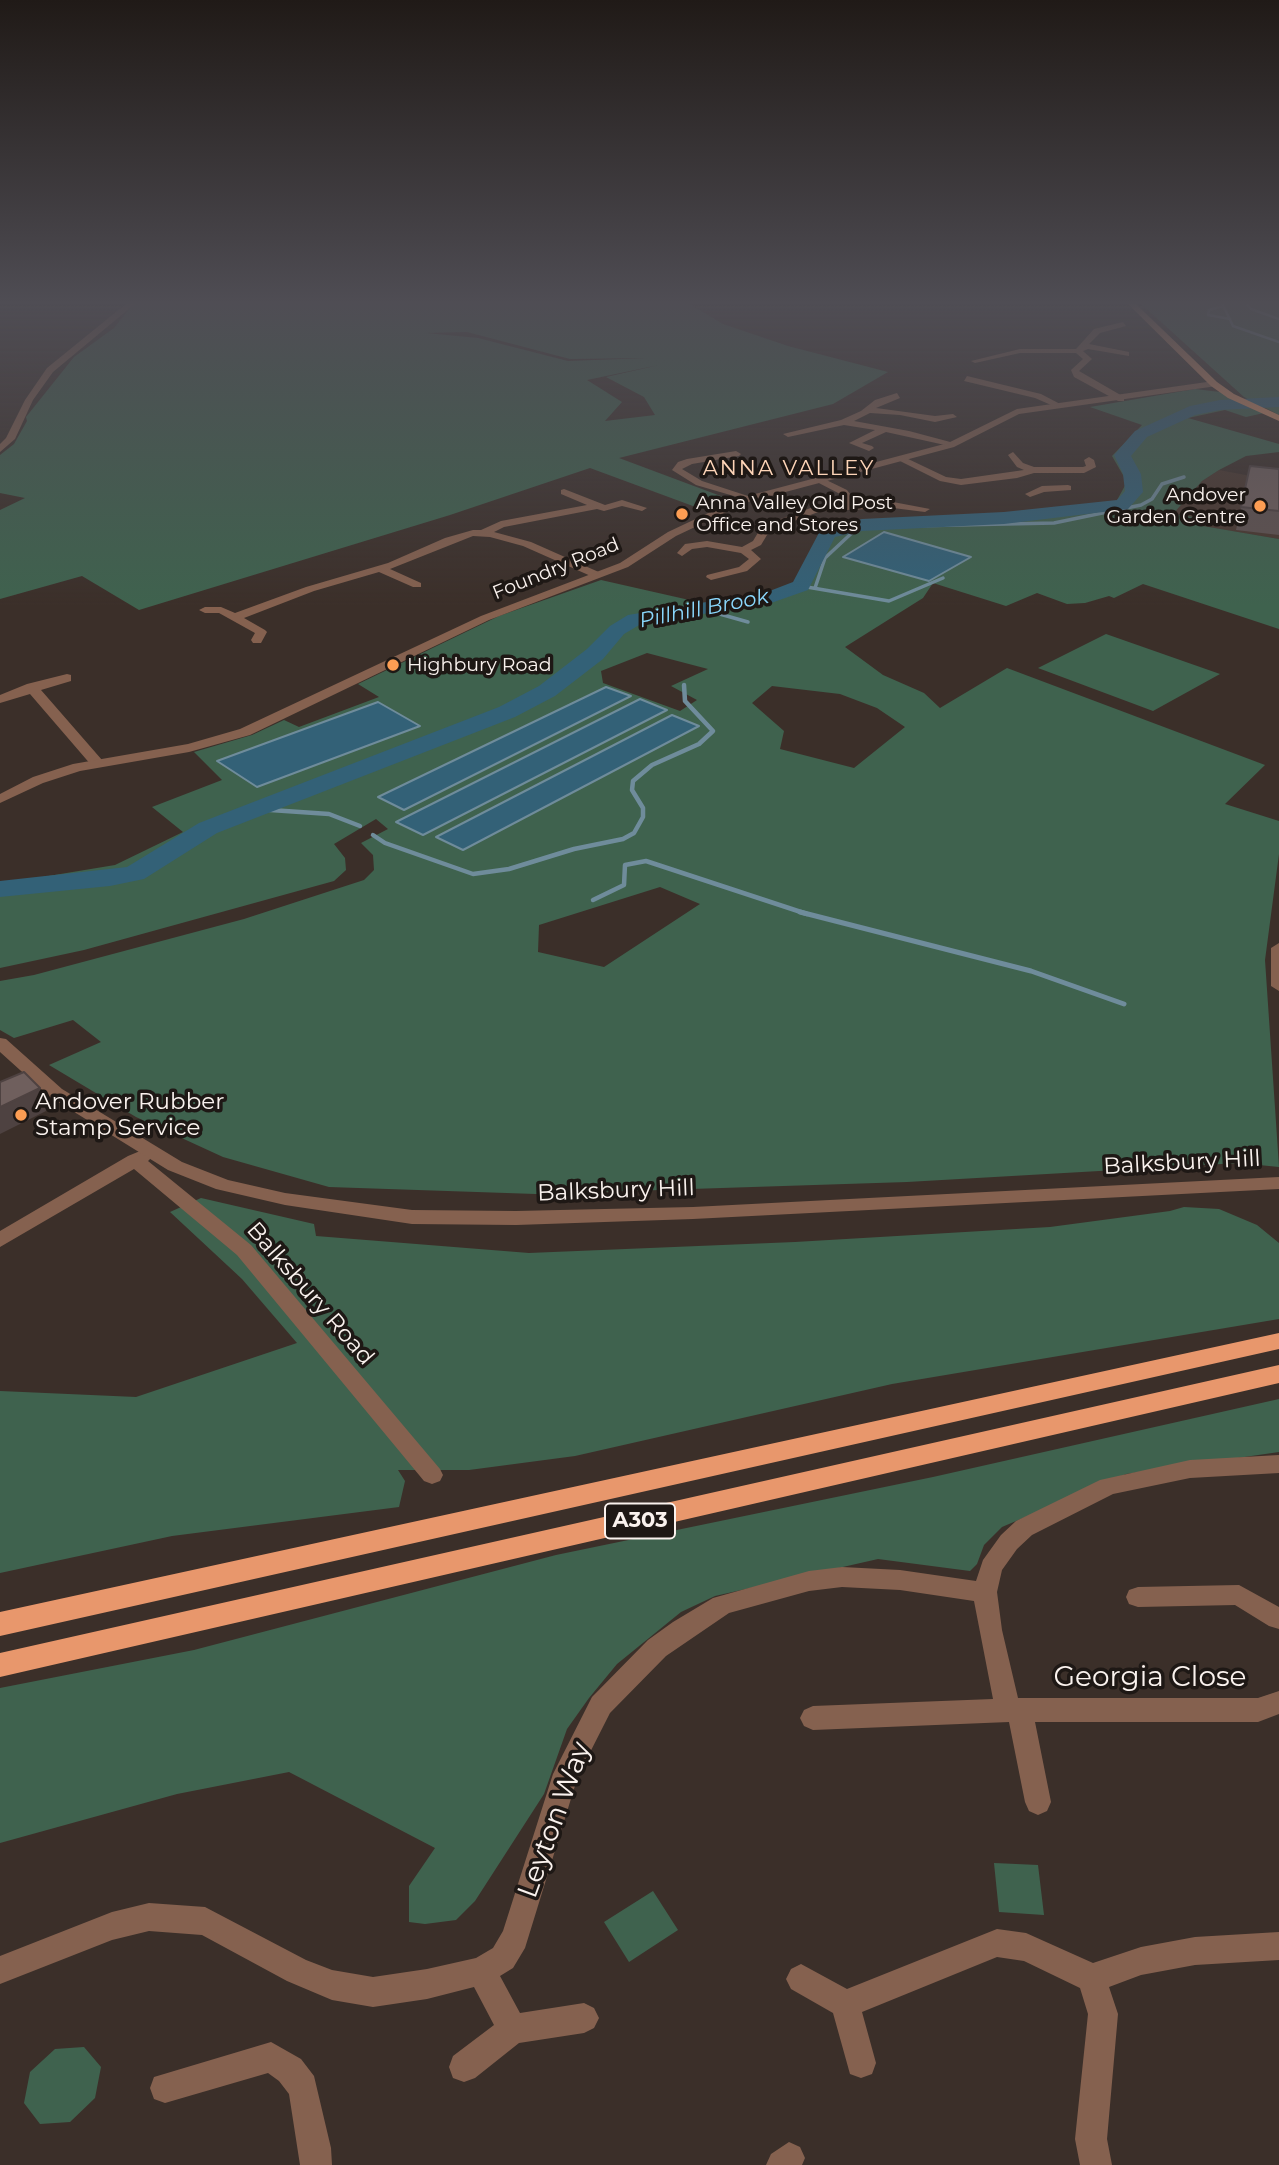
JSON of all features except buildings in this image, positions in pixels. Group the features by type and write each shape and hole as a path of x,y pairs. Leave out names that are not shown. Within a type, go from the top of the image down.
{"highway":[{"name":"A303","path":"0,1624 1279,1341"},
{"name":"A303","path":"0,1665 1279,1374"}],"main road":[{"path":"1248,404 1279,418"}],"street":[{"path":"0,449 10,439 28,404"},
{"path":"870,411 875,404"},
{"name":"Foundry Road","path":"0,799 51,775 97,763 189,748 246,732 485,618 624,565 663,539 747,499 951,445 974,436 1007,415 1068,404"},
{"path":"789,431 844,422 870,411 900,412 936,419 956,416"},
{"path":"844,422 951,445"},
{"path":"869,448 849,444 883,430"},
{"path":"1000,455 1016,453 1020,465 1033,470"},
{"path":"736,454 720,454 686,462 677,470 699,483 747,499"},
{"path":"901,458 943,479 954,481 1017,475 1033,470 1074,471 1090,463 1103,468"},
{"path":"1017,475 1042,489"},
{"path":"818,479 844,492 853,505"},
{"path":"1030,494 1042,489 1068,488"},
{"path":"564,492 604,508 622,503 642,508"},
{"path":"744,550 757,543 766,528 812,510 853,505 914,503 925,509"},
{"path":"235,617 380,569 457,537 484,533 501,524 597,506"},
{"path":"484,533 536,547 597,575"},
{"path":"687,547 716,545 744,550 753,556 755,561 732,573 711,577"},
{"path":"380,569 406,583"},
{"path":"732,573 742,579"},
{"path":"205,610 221,610 235,617 261,632 257,640"},
{"path":"0,699 67,678"},
{"path":"32,689 97,763"},
{"path":"1279,948 1279,986"},
{"name":"Balksbury Hill","path":"0,1043 56,1093 143,1156 223,1185 285,1199 412,1217 655,1215 1279,1183"},
{"path":"0,1240 143,1156"},
{"name":"Balksbury Road","path":"143,1156 244,1250 432,1475"},
{"path":"1038,1802 990,1630 985,1592 991,1567 1009,1542 1024,1528 1108,1486 1190,1469 1279,1464"},
{"name":"Leyton Way","path":"0,1970 112,1926 149,1917 205,1921 297,1972 332,1985 373,1992 426,1984 481,1971 503,1958 515,1938 566,1774 590,1725 601,1705 657,1648 722,1605 809,1581 842,1577 900,1580 985,1592"},
{"path":"1138,1597 1239,1595 1279,1621"},
{"name":"Georgia Close","path":"813,1718 1014,1710 1258,1710 1279,1702"},
{"path":"845,2004 997,1943 1026,1947 1092,1978 1142,1961 1195,1951 1279,1946"},
{"path":"481,1971 513,2029"},
{"path":"1092,1978 1102,2014 1102,2046 1091,2139 1096,2165"},
{"path":"801,1979 845,2004 861,2063"},
{"path":"464,2067 513,2029 584,2018"},
{"path":"165,2088 271,2057 290,2070 303,2087 316,2165"}],"shaded area":[{"path":"1219,470 1256,477 1279,472 1279,539 1202,526 1172,515 1202,481"}],"green space":[{"path":"36,404 620,404 605,421 655,415 648,404 833,404 619,458 726,498 701,509 590,468 450,515 139,610 82,576 0,599 0,510 25,498 0,493 0,455 14,444 27,421 26,417"},
{"path":"1107,404 1245,404 1264,413 1246,417 1225,410 1188,418 1279,444 1279,452 1246,456 1219,470 1202,481 1173,514 1201,518 1203,526 1279,539 1279,629 1143,584 1114,598 1109,596 1085,603 1067,604 1037,593 1006,606 933,583 923,598 845,647 883,675 924,693 940,708 1007,668 1265,765 1225,804 1279,821 1279,854 1265,960 1279,1167 1239,1163 907,1182 536,1194 329,1187 223,1157 136,1117 49,1065 101,1042 73,1020 14,1038 0,1030 0,981 34,975 244,919 364,880 374,870 373,855 361,843 388,829 376,819 334,844 345,858 346,870 334,881 84,950 0,968 0,884 115,865 183,832 152,807 222,780 194,752 252,735 284,720 299,727 379,697 358,684 499,616 601,580 707,604 794,587 826,533 862,525 999,516 1116,502 1127,482 1112,456 1142,425 1090,407","holes":["647,653 708,669 671,686 697,700 680,711 603,683 601,671","772,686 840,694 877,708 905,727 854,768 780,749 784,731 752,703","660,887 700,904 604,967 538,952 539,925"]},
{"path":"1258,404 1279,404 1279,415"},
{"path":"1106,634 1220,674 1153,711 1038,668"},
{"path":"201,1198 314,1224 316,1236 529,1253 795,1242 1050,1227 1184,1207 1219,1209 1257,1225 1279,1243 1279,1319 892,1384 575,1456 469,1470 398,1470 405,1481 399,1507 172,1536 0,1573 0,1391 136,1397 297,1343 242,1279 170,1212"},
{"path":"1279,1399 1279,1452 1126,1474 1002,1527 984,1545 977,1564 970,1571 878,1559 715,1596 681,1612 617,1664 589,1698 567,1729 544,1794 475,1901 456,1920 425,1924 409,1922 409,1886 435,1848 289,1772 177,1794 0,1843 0,1688 194,1650 556,1555 933,1477"},
{"path":"994,1863 1038,1865 1044,1915 999,1912"},
{"path":"653,1891 678,1930 629,1962 604,1922"},
{"path":"84,2047 101,2067 95,2098 70,2122 40,2124 24,2103 30,2072 55,2049"}],"water":[{"path":"884,532 971,557 929,581 843,557"},
{"path":"606,687 631,696 404,810 378,797"},
{"path":"640,699 667,710 423,835 396,822"},
{"path":"378,702 420,726 257,787 217,761"},
{"path":"672,715 699,726 463,850 436,837"}],"waterway":[{"name":"Pillhill Brook","path":"0,889 135,873 208,828 507,712 547,691 595,654 617,630 635,619 771,597 801,586 828,533 862,525 1004,518 1122,505 1134,492 1132,474 1122,455 1141,434 1190,411 1239,404"},
{"path":"815,588 825,558 855,530 863,527 1054,523 1141,505 1152,499 1162,484 1184,477"},
{"path":"801,586 889,601 943,578"},
{"path":"695,607 748,622"},
{"path":"373,835 385,843 473,874 509,869 574,849 623,839 634,833 643,817 643,808 632,790 633,781 652,765 699,744 713,731 685,701 684,685"},
{"path":"256,809 329,814 360,826"},
{"path":"593,900 624,885 625,865 646,861 804,913"},
{"path":"800,912 804,913"},
{"path":"804,913 1031,971 1124,1004"}],"place":[{"name":"Andover Garden Centre","path":"1260,506"},
{"name":"Anna Valley Old Post Office and Stores","path":"682,514"},
{"name":"Highbury Road","path":"393,665"},
{"name":"Andover Rubber Stamp Service","path":"21,1115"}],"district":[{"name":"ANNA VALLEY","path":"789,469"}]}
